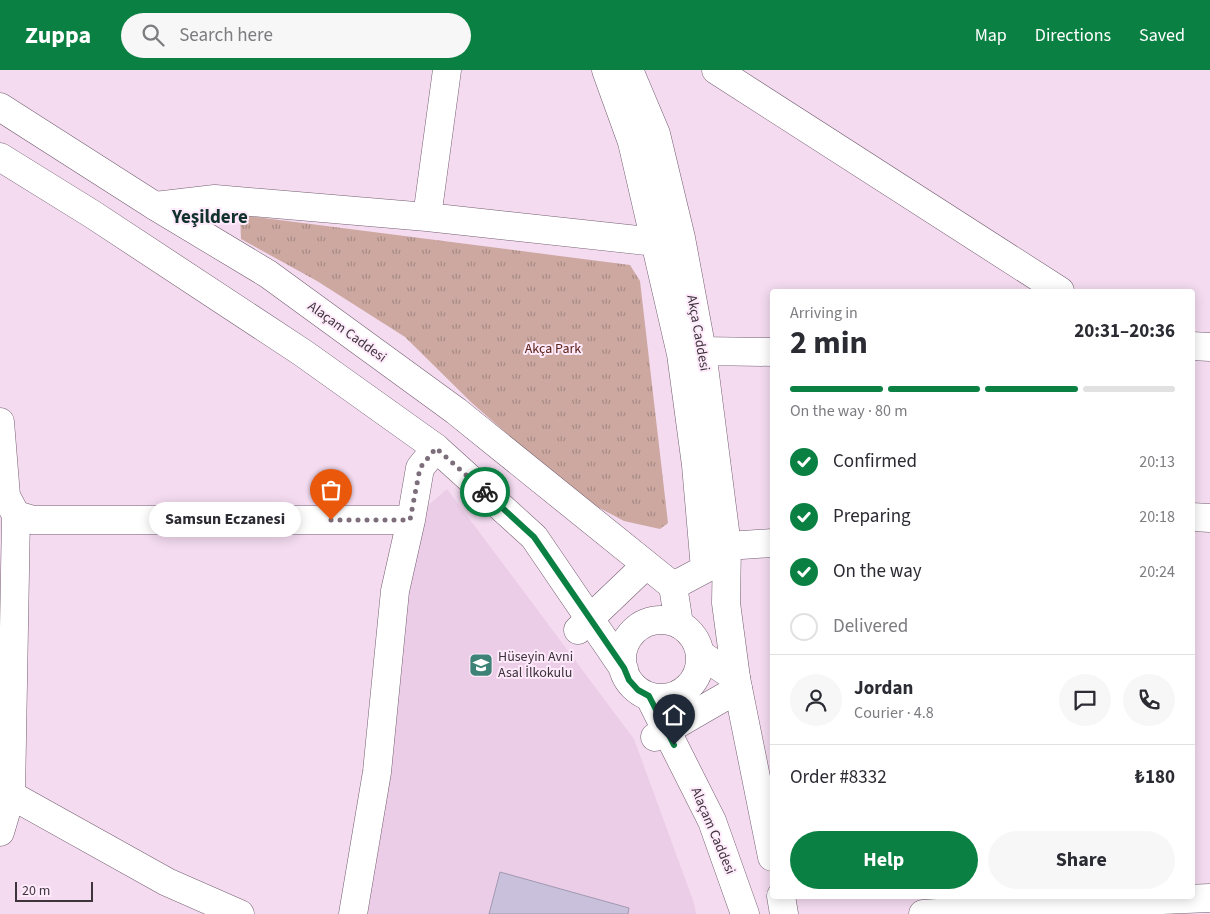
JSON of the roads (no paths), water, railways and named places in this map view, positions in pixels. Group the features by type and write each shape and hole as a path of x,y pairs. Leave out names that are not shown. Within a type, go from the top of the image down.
{"street":[{"path":"427,217 447,70"},
{"name":"Akça Caddesi","path":"606,70 632,142 656,242 692,353"},
{"name":"Akça Caddesi","path":"629,70 656,134 681,238 707,503 727,546 726,603 737,684"},
{"path":"716,70 1057,289"},
{"name":"Alaçam Caddesi","path":"0,107 155,206 268,274 456,411 672,586"},
{"path":"0,157 92,214 302,352 436,448 534,537 584,624 624,668"},
{"path":"155,206 215,199 427,217 656,242"},
{"path":"1195,346 1210,347"},
{"path":"692,353 770,352"},
{"path":"0,422 6,496 16,515 6,792 0,832"},
{"path":"352,914 377,772 395,591 420,468 436,448"},
{"path":"679,624 672,586 705,568 707,503"},
{"path":"16,515 33,520 410,520"},
{"path":"1195,517 1210,518"},
{"path":"727,546 770,543"},
{"path":"584,624 646,564"},
{"path":"654,620 667,620 679,624 689,631 697,642 700,654 700,667 695,679 686,689 662,698 649,696 638,690 629,680 622,656 626,643 632,633 642,624 654,620"},
{"path":"700,654 737,684 770,847"},
{"path":"660,733 737,684"},
{"name":"Alaçam Caddesi","path":"649,696 660,733 712,821 745,914"},
{"path":"6,792 167,882 240,914"},
{"path":"1195,898 1210,898"},
{"path":"782,899 784,914"},
{"path":"923,914 1066,900 1138,899"}],"place":[{"name":"Samsun Eczanesi","path":"331,520"},
{"name":"Hüseyin Avni Asal İlkokulu","path":"481,665"}],"district":[{"name":"Yeşildere","path":"210,217"}],"park label":[{"name":"Akça Park","path":"553,349"}]}
